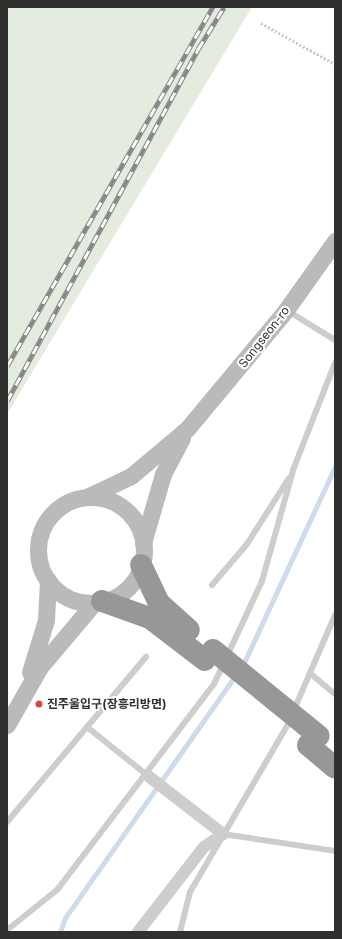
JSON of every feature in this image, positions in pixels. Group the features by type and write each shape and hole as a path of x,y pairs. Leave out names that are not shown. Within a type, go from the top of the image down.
{"highway":[{"path":"141,565 160,603 209,655"},
{"path":"98,602 150,618 209,655 321,743 335,768"}],"street":[{"name":"Songseon-ro","path":"187,429 286,310 335,241"},
{"path":"10,718 41,640 48,580 39,552 45,525 61,507 87,497 131,476 187,429"},
{"path":"10,718 53,649 98,602 126,589 141,565 143,542 163,474 187,429"},
{"path":"87,497 109,500 124,509 138,526 143,542"},
{"path":"48,580 68,597 98,602"},
{"path":"138,932 204,847 223,834 147,775"}],"lane":[{"path":"286,310 335,340"},
{"path":"7,930 57,890 147,775 214,684 262,581 294,467 335,363"},
{"path":"212,585 247,544 294,467"},
{"path":"180,932 190,892 287,726 311,674 335,615"},
{"path":"7,822 146,657"},
{"path":"311,674 335,694"},
{"path":"87,727 147,775"},
{"path":"223,834 335,851"}],"path":[{"path":"261,23 335,64"}],"shaded area":[{"path":"7,7 252,7 7,414"}],"waterway":[{"path":"242,667 335,467"},
{"path":"60,932 65,918 235,676"}],"railway":[{"path":"7,366 213,7"},
{"path":"7,401 198,49 224,7"}],"place":[{"name":"진주울입구(장흥리방면)","path":"39,704"}]}
